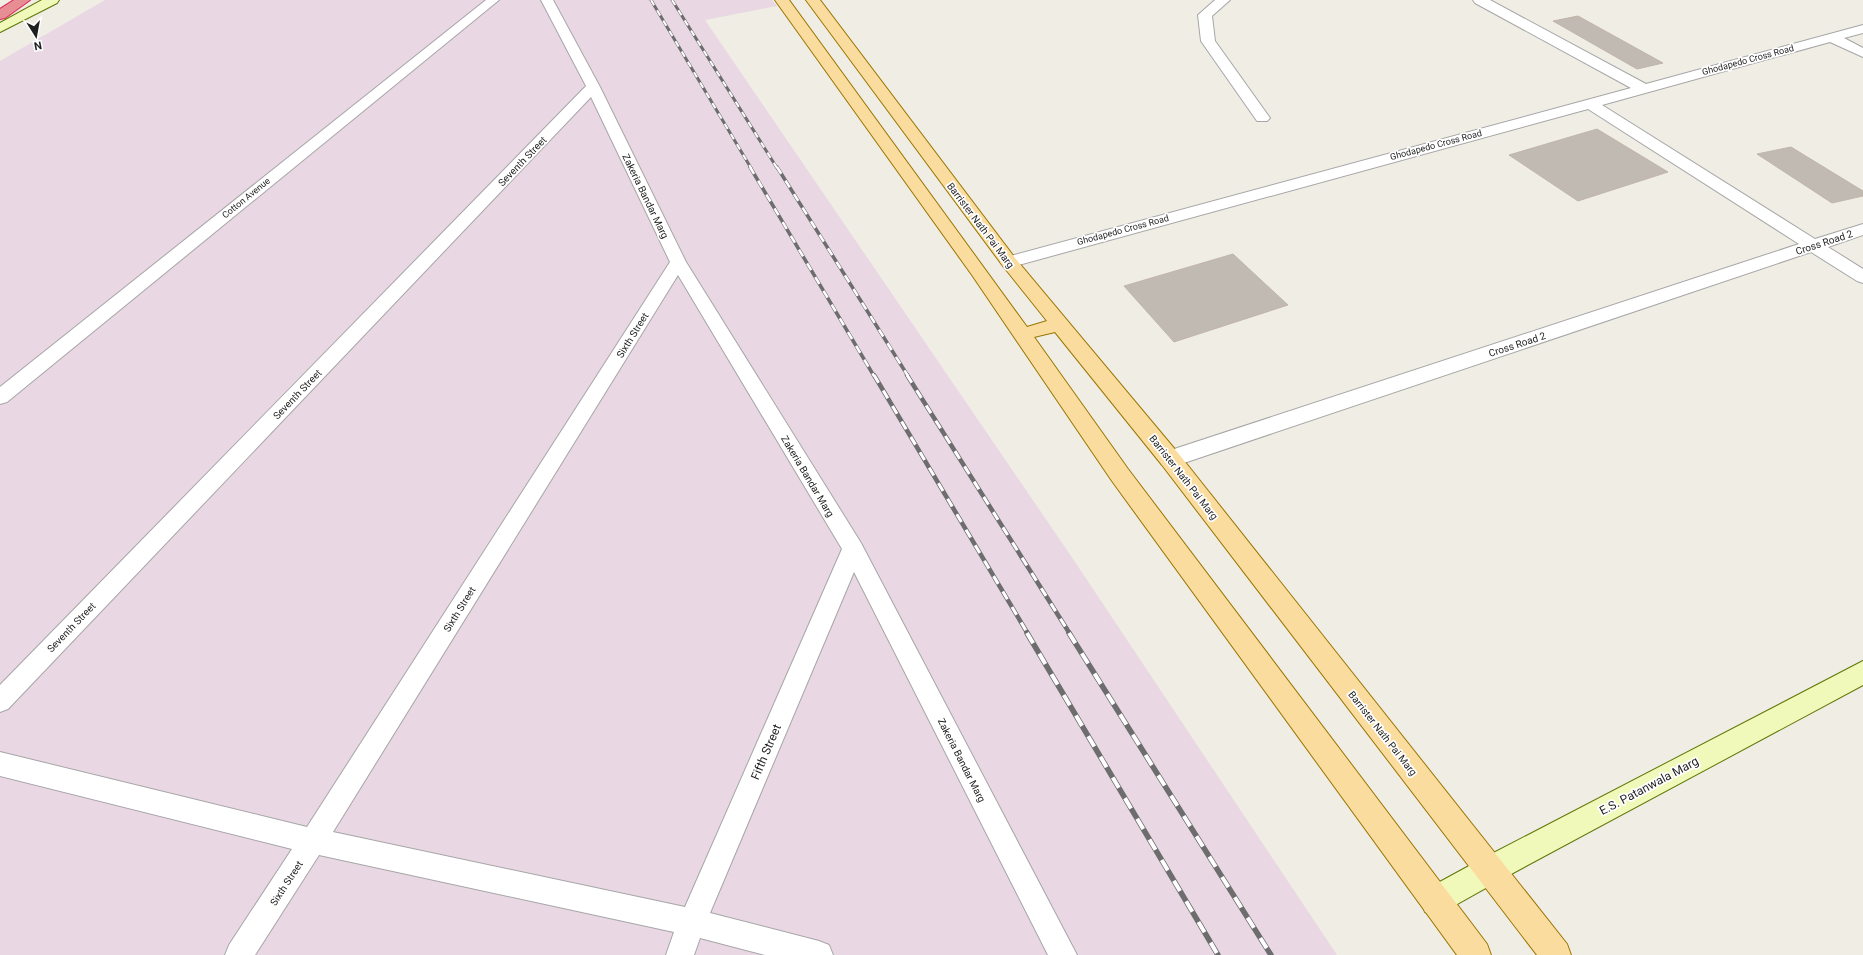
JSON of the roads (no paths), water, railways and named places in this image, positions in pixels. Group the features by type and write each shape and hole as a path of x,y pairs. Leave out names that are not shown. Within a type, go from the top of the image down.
{"main road":[{"path":"782,0 1023,334 1120,475 1476,955"},
{"name":"Barrister Nath Pai Marg","path":"812,0 1009,262 1170,459 1556,955"},
{"path":"1023,334 1060,324"}],"street":[{"path":"0,28 4,17 24,0"},
{"path":"4,17 52,0"},
{"path":"1223,0 1205,15 1208,41 1262,118"},
{"path":"1480,0 1643,88"},
{"name":"Ghodapedo Cross Road","path":"1009,262 1863,29"},
{"path":"1832,38 1863,53"},
{"path":"1589,103 1863,277"},
{"name":"Cross Road 2","path":"1170,459 1863,230"},
{"name":"E.S. Patanwala Marg","path":"1436,901 1490,870 1863,672"}],"lane":[{"name":"Cotton Avenue","path":"0,397 493,0"},
{"name":"Zakeria Bandar Marg","path":"547,0 593,87 678,262 852,549 1063,955"},
{"name":"Seventh Street","path":"0,701 593,87"},
{"name":"Sixth Street","path":"239,955 313,841 678,262"},
{"name":"Fifth Street","path":"680,955 692,922 852,549"},
{"path":"0,764 313,841 692,922 819,955"}],"railway":[{"path":"651,0 751,168"},
{"path":"672,0 777,168"},
{"path":"750,167 874,376"},
{"path":"777,167 908,376"},
{"path":"874,375 1028,634"},
{"path":"907,375 1070,634"},
{"path":"1027,633 1218,955"},
{"path":"1069,633 1271,955"}]}
